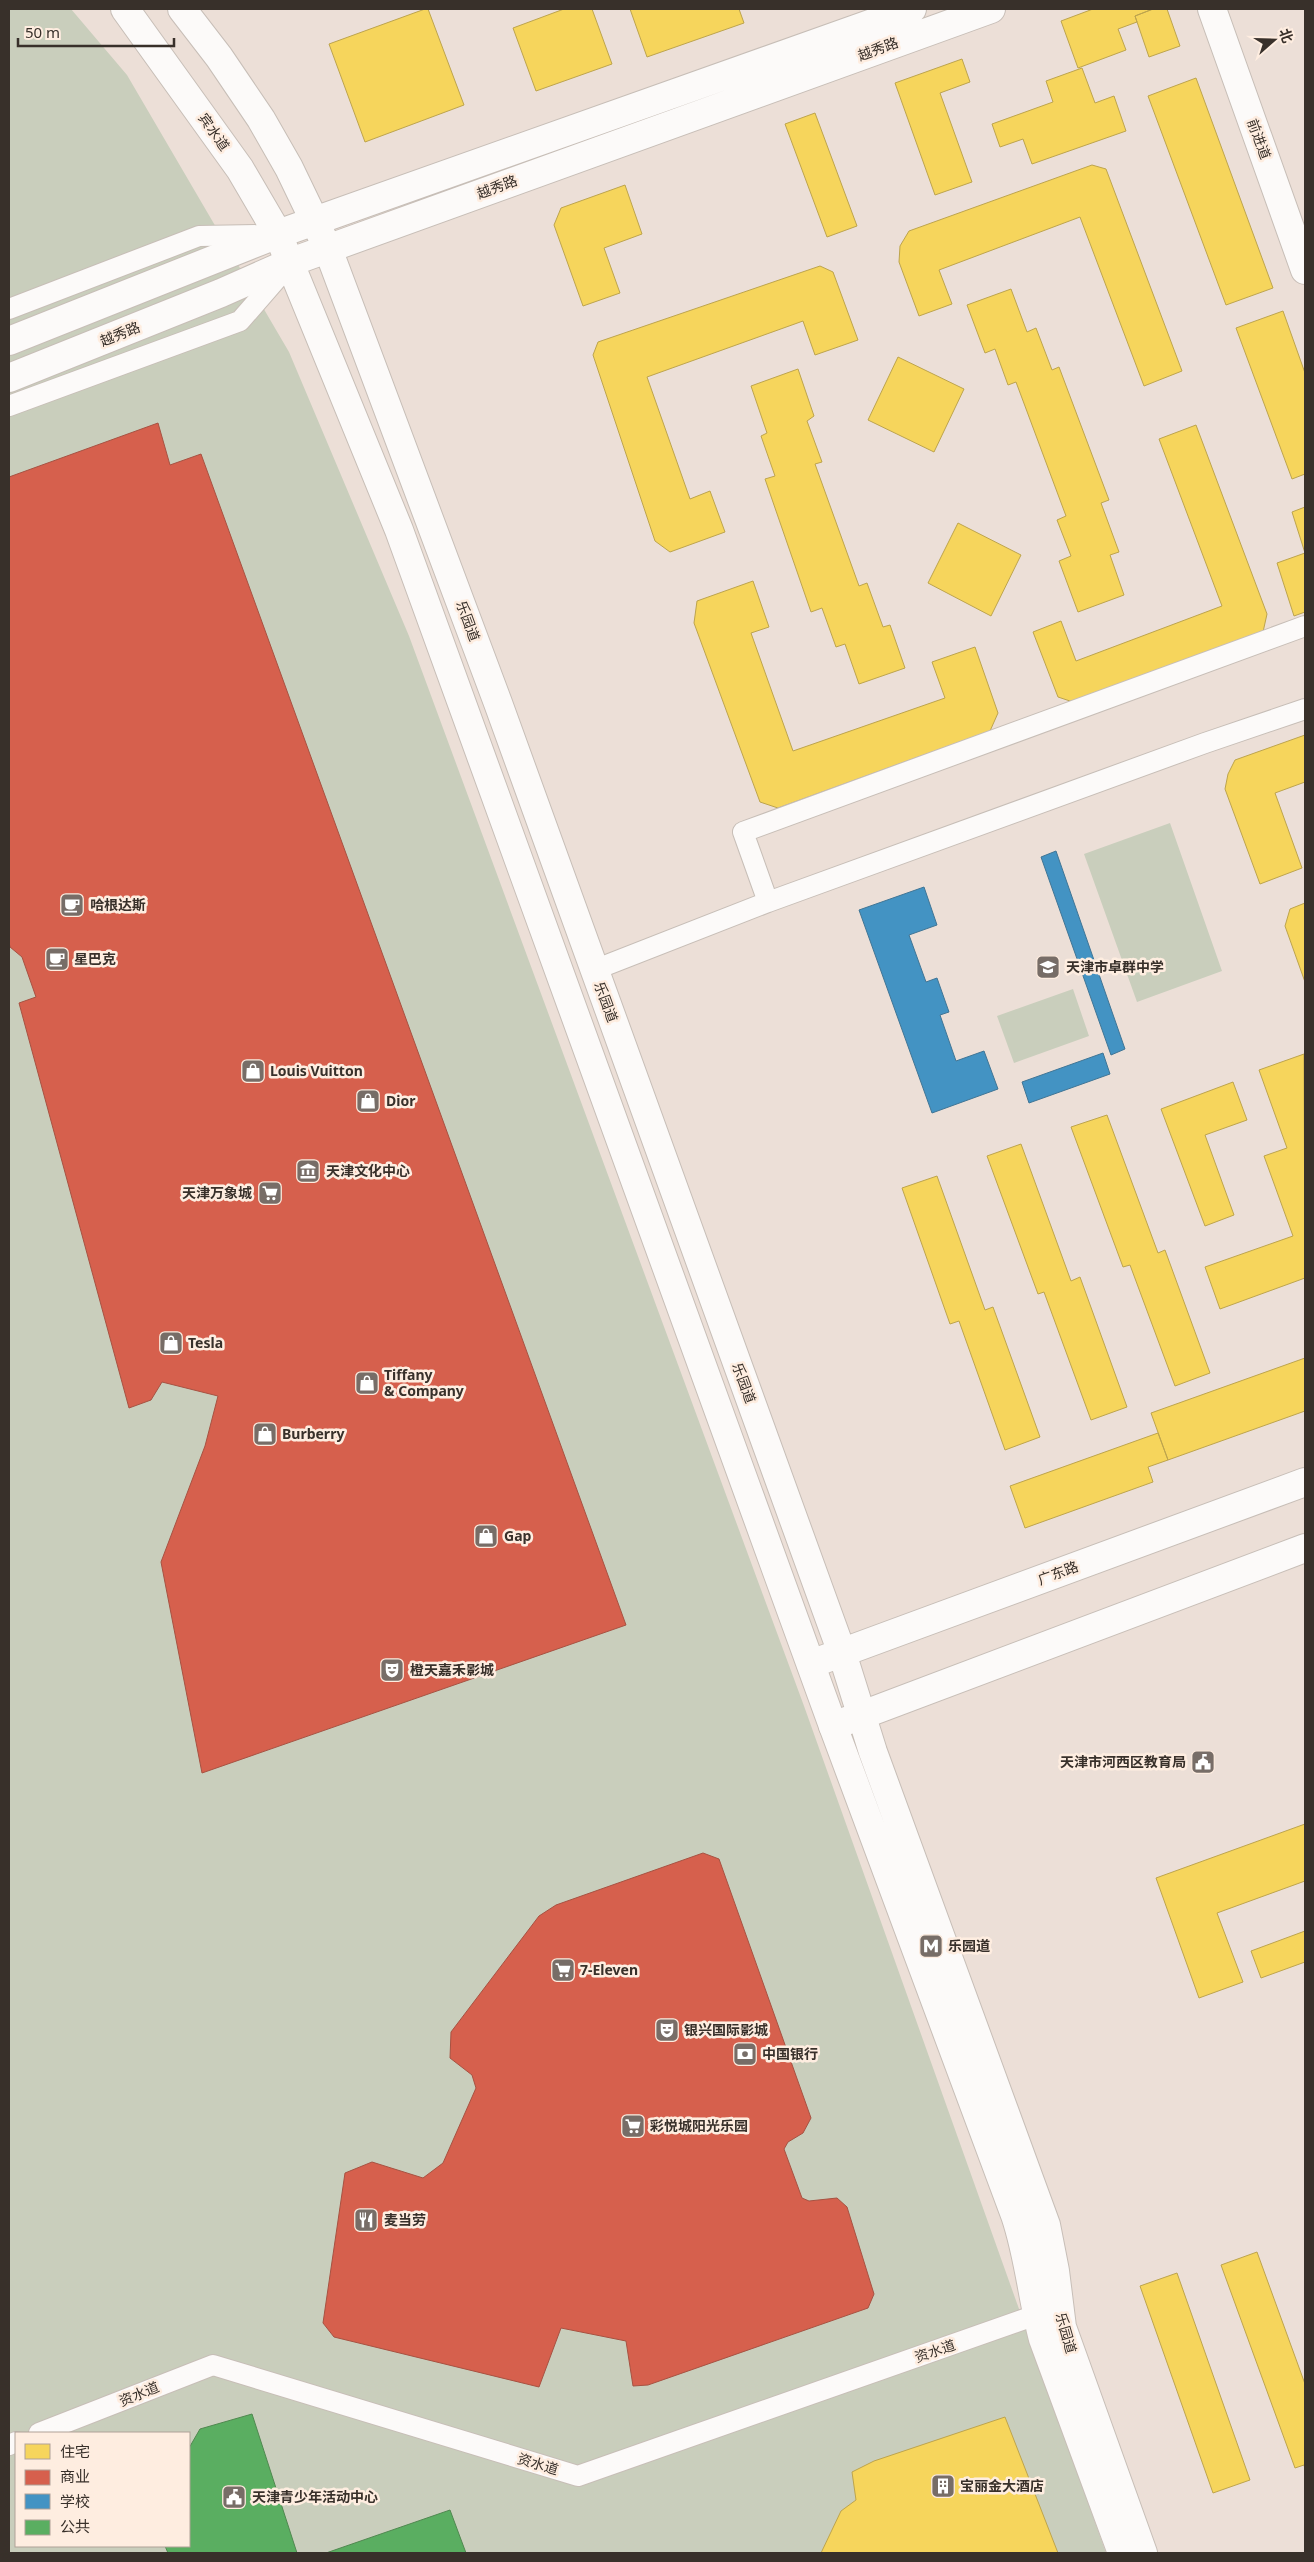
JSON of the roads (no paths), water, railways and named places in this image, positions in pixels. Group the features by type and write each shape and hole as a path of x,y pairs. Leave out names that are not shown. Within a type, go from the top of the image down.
{"main road":[{"name":"宾水道","path":"125,9 240,169 278,234 291,262"},
{"path":"182,9 219,57 261,119 289,168 315,221"},
{"name":"越秀路","path":"9,342 278,234 912,9"},
{"name":"越秀路","path":"9,378 221,294 291,262 990,9"},
{"name":"前进道","path":"1217,9 1305,216"},
{"name":"前进道","path":"1217,9 1305,270"},
{"name":"乐园道","path":"315,221 328,249 492,685 842,1652 863,1714 873,1752 1046,2225 1056,2271 1062,2327 1143,2553"},
{"name":"乐园道","path":"291,262 399,530 833,1726 1015,2215 1025,2245 1036,2316 1046,2349 1122,2553"},
{"path":"564,982 594,970"},
{"name":"广东路","path":"811,1664 1305,1482"},
{"path":"833,1726 1305,1548"}],"street":[{"path":"9,309 199,236 278,234"},
{"path":"9,406 240,321 291,262"},
{"path":"768,902 743,832 1305,626"},
{"path":"594,970 768,902 1205,743 1305,709"},
{"name":"资水道","path":"42,2432 213,2365 578,2476 1036,2316"}],"place":[{"name":"哈根达斯","path":"72,905"},
{"name":"星巴克","path":"57,959"},
{"name":"天津市卓群中学","path":"1048,967"},
{"name":"Louis Vuitton","path":"253,1071"},
{"name":"Dior","path":"368,1101"},
{"name":"天津文化中心","path":"308,1171"},
{"name":"天津万象城","path":"270,1193"},
{"name":"Tesla","path":"171,1343"},
{"name":"Tiffany & Company","path":"367,1383"},
{"name":"Burberry","path":"265,1434"},
{"name":"Gap","path":"486,1536"},
{"name":"橙天嘉禾影城","path":"392,1670"},
{"name":"天津市河西区教育局","path":"1203,1762"},
{"name":"乐园道","path":"931,1946"},
{"name":"7-Eleven","path":"563,1970"},
{"name":"银兴国际影城","path":"667,2030"},
{"name":"中国银行","path":"745,2054"},
{"name":"彩悦城阳光乐园","path":"633,2126"},
{"name":"麦当劳","path":"366,2220"},
{"name":"宝丽金大酒店","path":"943,2486"},
{"name":"天津青少年活动中心","path":"234,2497"}]}
